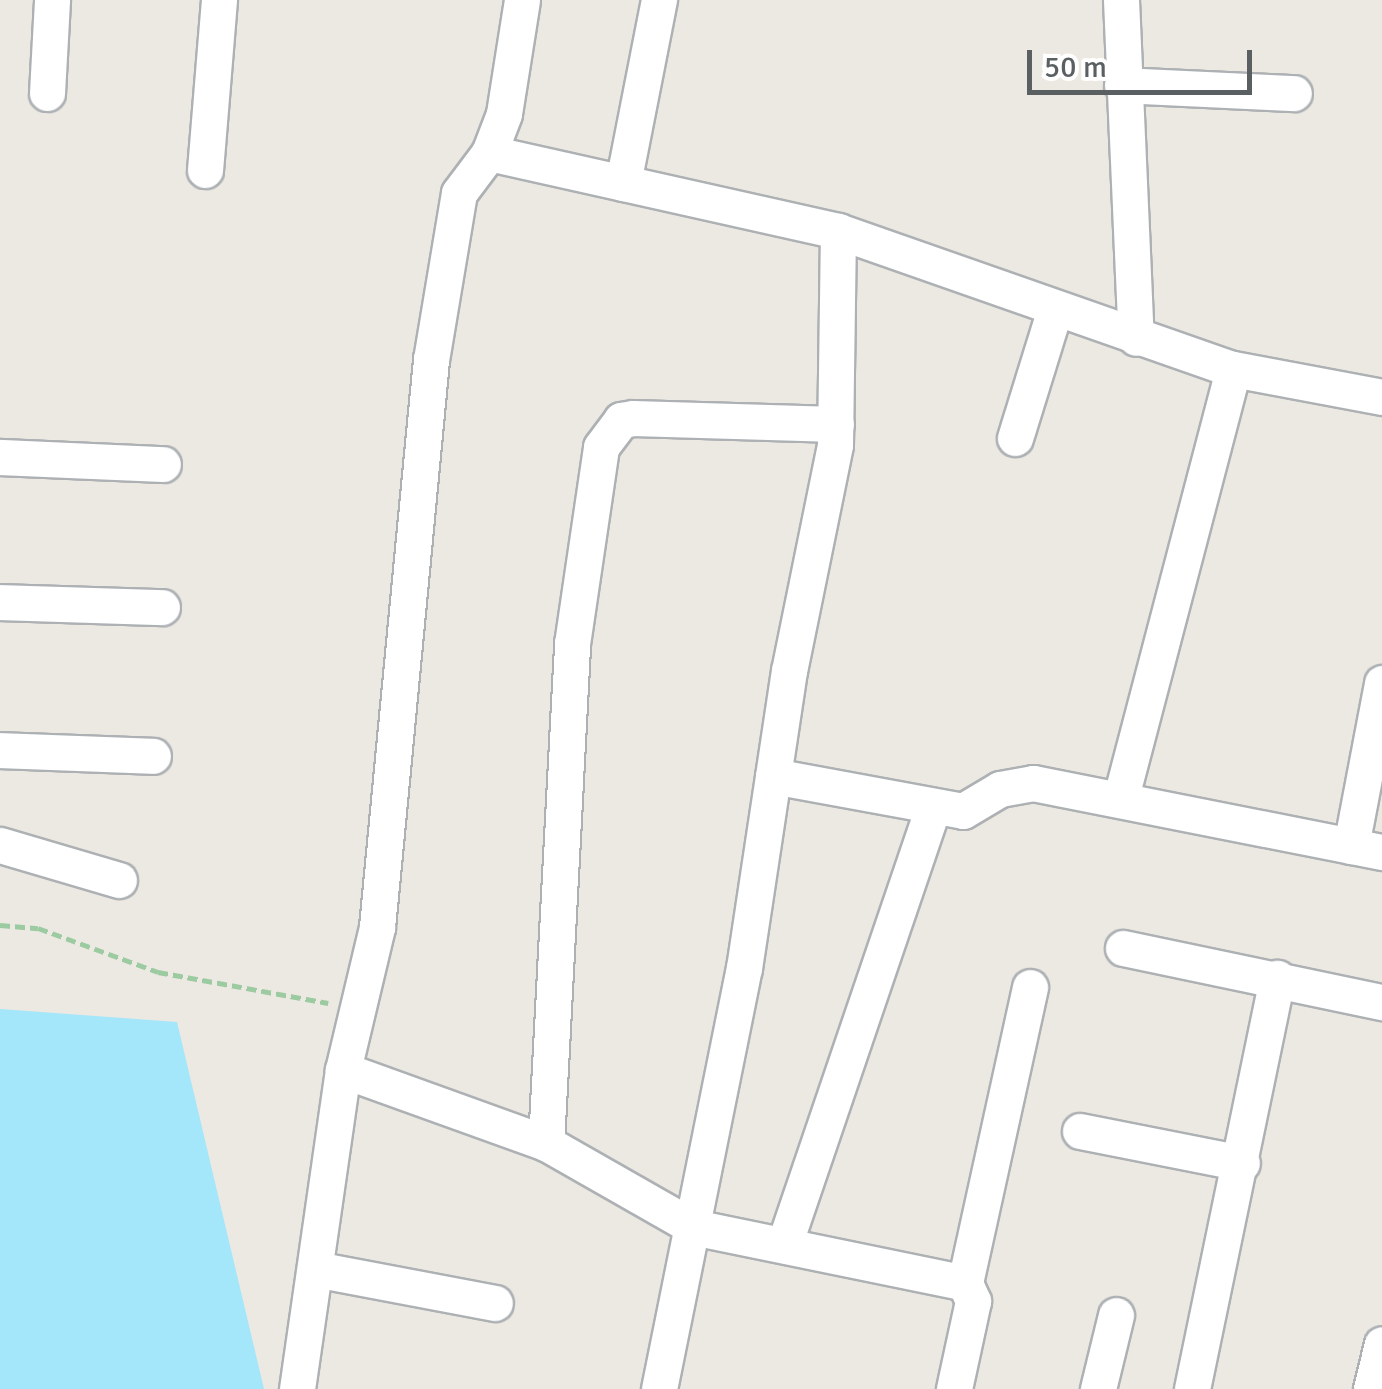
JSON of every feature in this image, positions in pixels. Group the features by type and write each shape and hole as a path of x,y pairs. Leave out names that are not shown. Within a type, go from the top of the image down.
{"street":[{"path":"48,93 52,0"},
{"path":"205,170 219,0"},
{"path":"297,1389 343,1070 377,926 431,360 459,193 488,153 504,114 522,0"},
{"path":"623,183 659,0"},
{"path":"1120,0 1136,338"},
{"path":"1122,85 1294,93"},
{"path":"488,153 838,231 1136,338 1234,368 1382,398"},
{"path":"659,1389 692,1227 836,424 838,231"},
{"path":"1015,438 1055,309"},
{"path":"1121,797 1234,368"},
{"path":"546,1143 572,644 601,447 621,420 633,418 836,424"},
{"path":"0,457 163,464"},
{"path":"0,602 162,607"},
{"path":"773,776 963,812 1016,783 1121,797 1366,849 1382,684"},
{"path":"0,750 153,756"},
{"path":"784,1246 933,808"},
{"path":"0,845 118,880"},
{"path":"1123,948 1382,1002"},
{"path":"1192,1389 1242,1163 1277,978"},
{"path":"954,1389 974,1302 966,1283 1030,987"},
{"path":"343,1070 546,1143 692,1227 966,1283"},
{"path":"1080,1131 1242,1163"},
{"path":"314,1268 495,1302"},
{"path":"1098,1389 1116,1315"},
{"path":"1371,1389 1382,1344"}],"path":[{"path":"0,924 38,928 158,972 356,1008"}],"water":[{"path":"0,1009 177,1022 264,1389 0,1389"}]}
